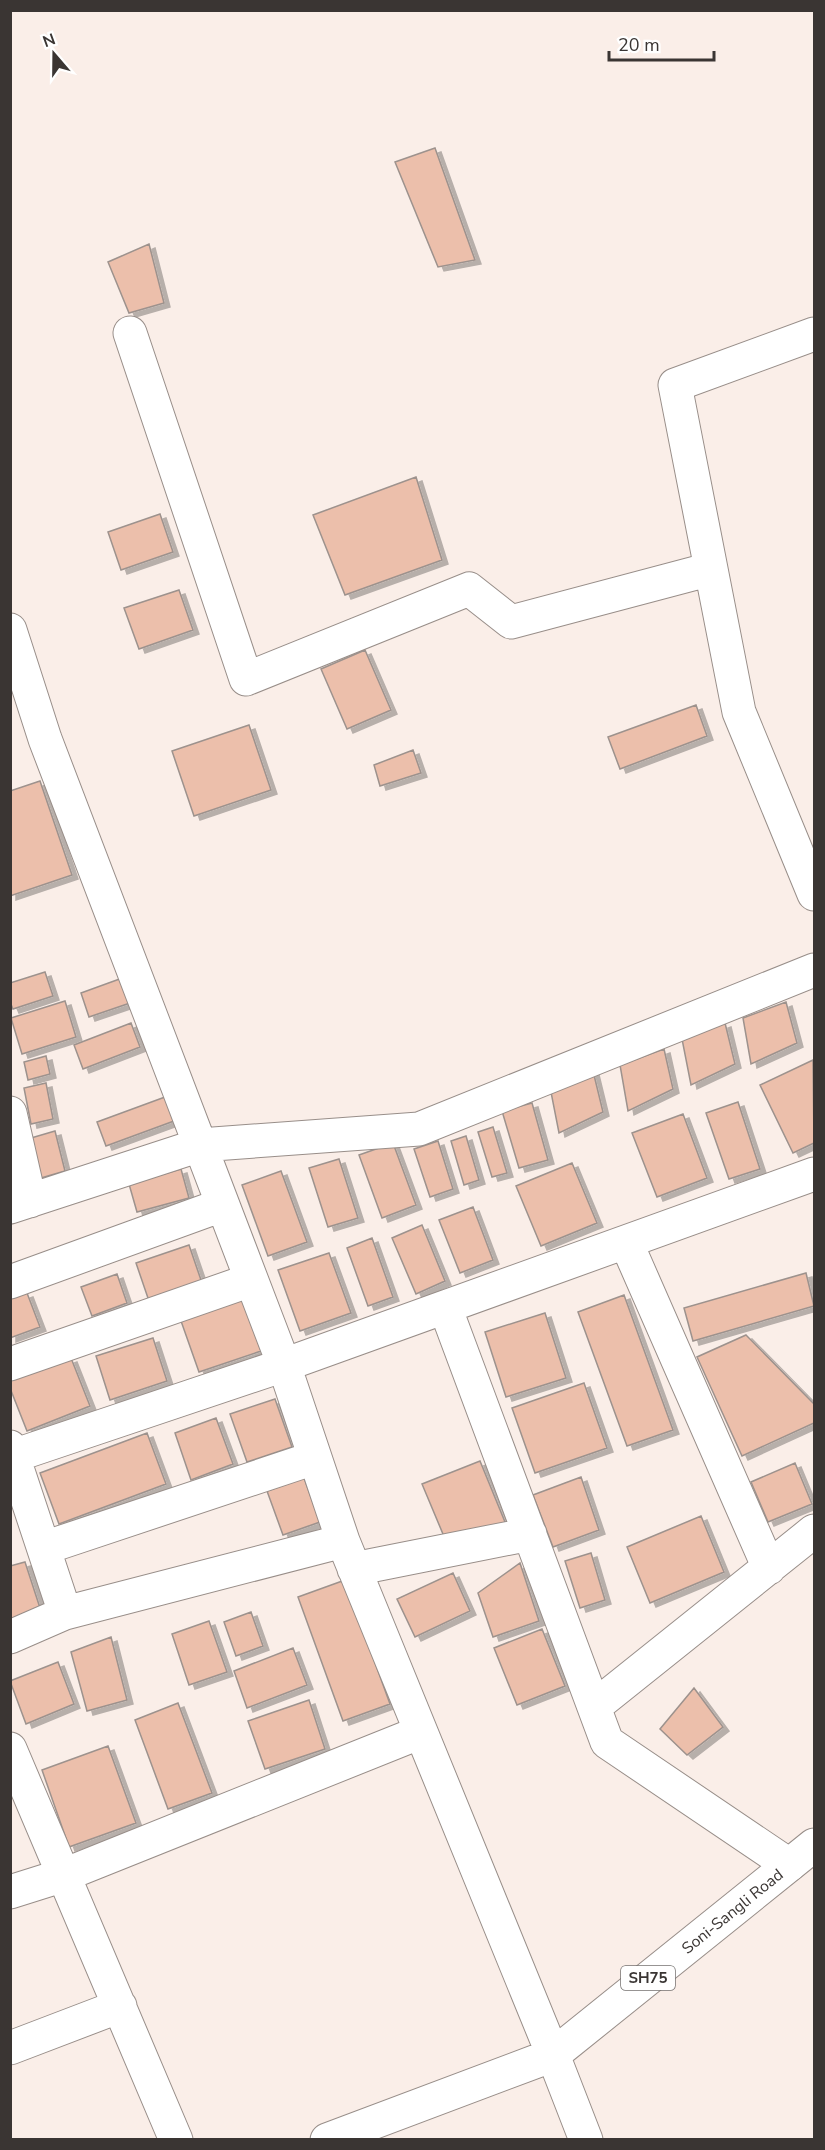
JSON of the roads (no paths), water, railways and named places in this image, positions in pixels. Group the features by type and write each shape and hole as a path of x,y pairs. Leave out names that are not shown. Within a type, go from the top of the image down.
{"street":[{"path":"130,333 246,679 469,589 511,622 711,569"},
{"path":"814,334 675,385 739,712 814,894"},
{"path":"10,630 45,739 284,1365 349,1555 586,2139"},
{"path":"10,1113 20,1204 200,1145 418,1129 814,970"},
{"path":"65,1613 12,1451 284,1365 814,1174"},
{"path":"10,1282 222,1205"},
{"path":"626,1242 769,1568"},
{"path":"10,1364 251,1280"},
{"path":"445,1307 607,1742 789,1865"},
{"path":"44,1548 314,1458"},
{"path":"594,1707 814,1531"},
{"path":"10,1637 65,1613 349,1555 530,1534"},
{"path":"10,1892 64,1875 421,1732"},
{"path":"10,1749 176,2139"},
{"name":"Soni-Sangli Road","path":"327,2139 553,2055 814,1845"},
{"path":"10,2048 120,2007"}]}
